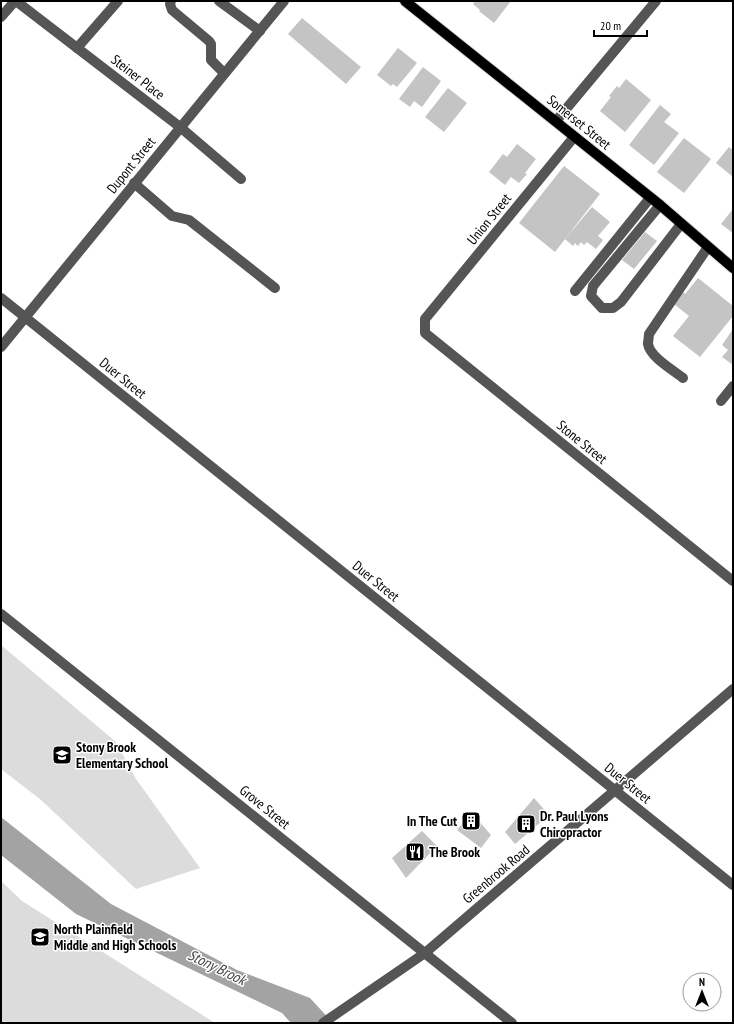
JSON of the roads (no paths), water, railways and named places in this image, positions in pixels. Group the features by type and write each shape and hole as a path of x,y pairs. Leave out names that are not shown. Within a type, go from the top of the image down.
{"main road":[{"name":"Somerset Street","path":"405,1 660,205 733,268"}],"street":[{"path":"1,17 15,1"},
{"name":"Steiner Place","path":"15,1 180,127 241,179"},
{"path":"77,48 118,1"},
{"path":"171,1 170,4 172,10 209,40 211,44 211,60 224,73"},
{"path":"219,1 260,31"},
{"name":"Dupont Street","path":"1,347 284,1"},
{"path":"556,121 656,1"},
{"name":"Union Street","path":"425,319 574,137"},
{"path":"134,183 172,216 189,220 275,288"},
{"path":"575,291 650,198"},
{"path":"660,205 593,286 591,296 602,308 613,308 621,302 681,224"},
{"path":"683,378 651,351 648,343 649,334 708,247"},
{"name":"Duer Street","path":"1,298 733,885"},
{"name":"Stone Street","path":"425,319 425,333 733,580"},
{"path":"721,401 733,386"},
{"name":"Grove Street","path":"1,614 512,1023"},
{"name":"Greenbrook Road","path":"323,1023 425,953 733,689"}],"water":[{"name":"Stony Brook","path":"1,817 111,904 237,970 310,998 333,1023 291,1023 282,1013 76,914 1,855"}],"place":[{"name":"Stony Brook Elementary School","path":"62,755"},
{"name":"In The Cut","path":"471,821"},
{"name":"Dr. Paul Lyons Chiropractor","path":"526,824"},
{"name":"The Brook","path":"415,852"},
{"name":"North Plainfield Middle and High Schools","path":"40,937"}]}
